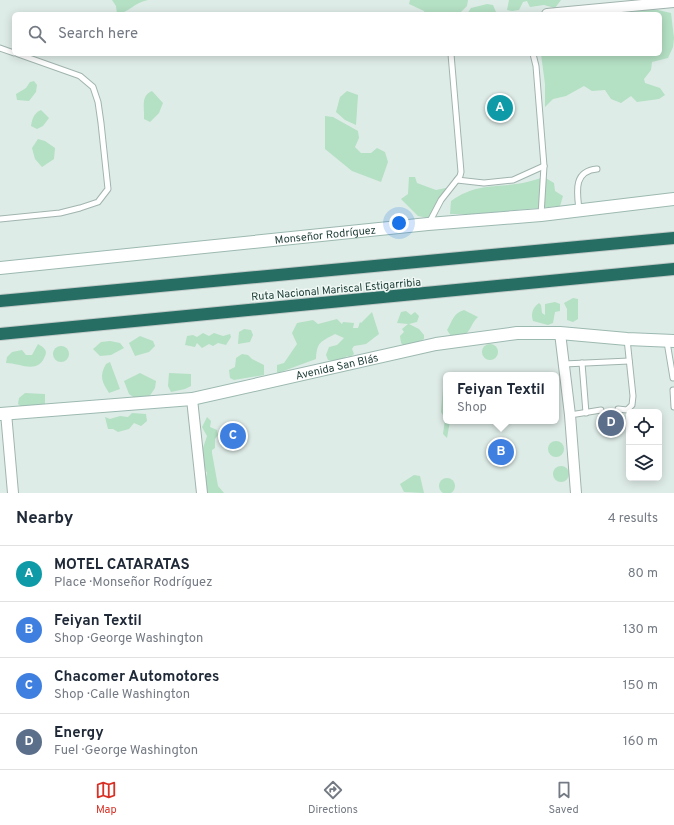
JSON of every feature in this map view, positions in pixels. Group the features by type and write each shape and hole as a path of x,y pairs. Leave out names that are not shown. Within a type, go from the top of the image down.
{"highway":[{"name":"Ruta Nacional Mariscal Estigarribia","path":"0,301 674,238"},
{"name":"Ruta Nacional Mariscal Estigarribia","path":"0,334 674,269"}],"street":[{"path":"568,12 674,2"},
{"name":"Monseñor Rodríguez","path":"0,268 428,224 541,214 674,199"},
{"name":"Avenida San Blás","path":"3,413 192,399 436,344 516,333 560,333 670,341"},
{"path":"560,333 570,415 576,493"},
{"path":"192,399 202,493"},
{"path":"3,413 14,493"}],"lane":[{"path":"0,48 12,52"},
{"path":"0,219 60,213 80,208 98,202 108,189 101,122 98,102 93,87 80,76 24,56"},
{"path":"428,224 441,200 457,180 461,172 451,56"},
{"path":"534,56 544,166 541,214"},
{"path":"457,180 484,183 513,180 544,166"},
{"path":"579,210 577,185 581,176 590,169 596,169"},
{"path":"618,409 627,410 632,405 633,396 627,339"},
{"path":"670,341 673,378"},
{"path":"564,364 629,361"},
{"path":"582,363 586,413"},
{"path":"673,390 674,407"},
{"path":"570,415 601,410"}],"green space":[{"path":"112,0 148,0 139,3 125,12 117,12 116,6"},
{"path":"410,0 468,0 467,6 461,12 424,12 409,4"},
{"path":"509,0 561,0 555,8 544,5 530,7 527,1 523,2 519,10 512,11 507,10"},
{"path":"487,4 493,5 496,12 468,12 471,8"},
{"path":"649,8 671,13 674,38 673,47 668,58 652,62 651,70 644,79 645,83 660,88 665,95 659,99 637,102 631,96 621,103 611,99 605,90 592,91 584,86 566,96 553,99 545,107 545,84 541,56 662,56 662,12 626,12"},
{"path":"34,81 37,85 36,92 29,101 17,100 16,94 26,88 30,82"},
{"path":"152,91 163,103 159,113 150,122 144,119 144,99 148,93"},
{"path":"347,91 358,95 356,125 345,120 336,112 340,97"},
{"path":"41,110 49,118 43,126 37,129 31,126 31,123 35,115"},
{"path":"325,116 333,117 358,131 359,138 355,147 361,153 371,153 377,148 385,152 388,162 381,182 352,171 325,149"},
{"path":"38,139 45,141 55,148 54,159 42,167 35,159 32,148"},
{"path":"409,177 415,177 417,183 436,190 446,188 451,190 428,218 418,216 401,199 408,194"},
{"path":"544,177 554,183 555,191 563,196 560,206 474,214 450,214 451,201 474,189 523,183"},
{"path":"573,298 578,299 578,319 573,322 567,320 567,309 564,303"},
{"path":"555,302 560,304 560,311 555,312 553,323 548,325 533,321 533,311 539,303 541,305 542,313 545,315 545,304"},
{"path":"464,310 478,317 465,335 451,336 447,330 453,318 457,313"},
{"path":"406,311 411,315 415,312 419,316 417,322 409,324 419,329 424,335 424,339 405,347 401,343 400,336 404,332 402,329 408,324 397,323 401,312"},
{"path":"372,312 379,334 366,344 354,346 352,349 354,354 350,357 347,356 338,361 328,360 326,355 329,347 337,345 344,338 335,334 320,343 317,349 316,359 278,373 277,372 277,365 284,363 297,344 292,333 297,323 313,320 318,324 337,319 342,324 343,322 354,323 353,328 358,328 360,322 361,323"},
{"path":"244,329 251,330 253,335 250,342 238,344 239,332"},
{"path":"203,333 209,336 214,333 223,336 230,334 231,337 226,345 218,343 213,346 209,344 202,348 197,343 195,347 185,345 187,336 193,335 197,337"},
{"path":"140,336 153,341 155,346 149,352 135,356 129,343"},
{"path":"110,341 120,343 124,348 111,355 100,356 93,349 101,342"},
{"path":"38,344 46,352 42,362 38,365 28,367 6,363 7,357 12,352 22,350 26,355 32,355"},
{"path":"490,344 496,346 498,352 496,358 490,360 484,358 482,352 484,346"},
{"path":"58,346 64,346 69,351 67,360 64,362 58,362 53,357 53,351"},
{"path":"242,354 248,355 252,359 264,365 264,375 234,380 230,378 229,370 235,367 236,358"},
{"path":"110,362 120,389 109,393 103,382 102,376 106,364"},
{"path":"140,373 156,381 155,388 149,397 136,399 129,394 124,381"},
{"path":"169,373 191,374 191,386 171,392 168,386"},
{"path":"443,387 443,416 441,412"},
{"path":"25,393 45,394 45,406 22,407 18,404 19,398"},
{"path":"132,413 146,414 147,421 141,426 134,423 129,429 118,432 113,429 108,429 105,417 110,419 120,416 128,417"},
{"path":"207,417 211,421 210,427 217,430 218,435 215,439 215,448 212,450 212,453 218,486 224,493 206,493 204,485 207,473 203,464 202,451 207,436 202,427"},
{"path":"444,424 449,424 447,438 443,434"},
{"path":"556,441 562,443 564,449 562,455 556,457 550,455 548,449 550,443"},
{"path":"561,466 567,468 569,474 567,480 561,482 555,480 553,474 555,468"},
{"path":"414,475 420,476 424,493 404,492 400,484"},
{"path":"447,478 454,483 454,489 450,493 444,493 439,486 444,479"}],"place":[{"name":"MOTEL CATARATAS","path":"500,108"},
{"name":"Energy","path":"611,423"},
{"name":"Chacomer Automotores","path":"233,436"},
{"name":"Feiyan Textil","path":"501,452"}]}
